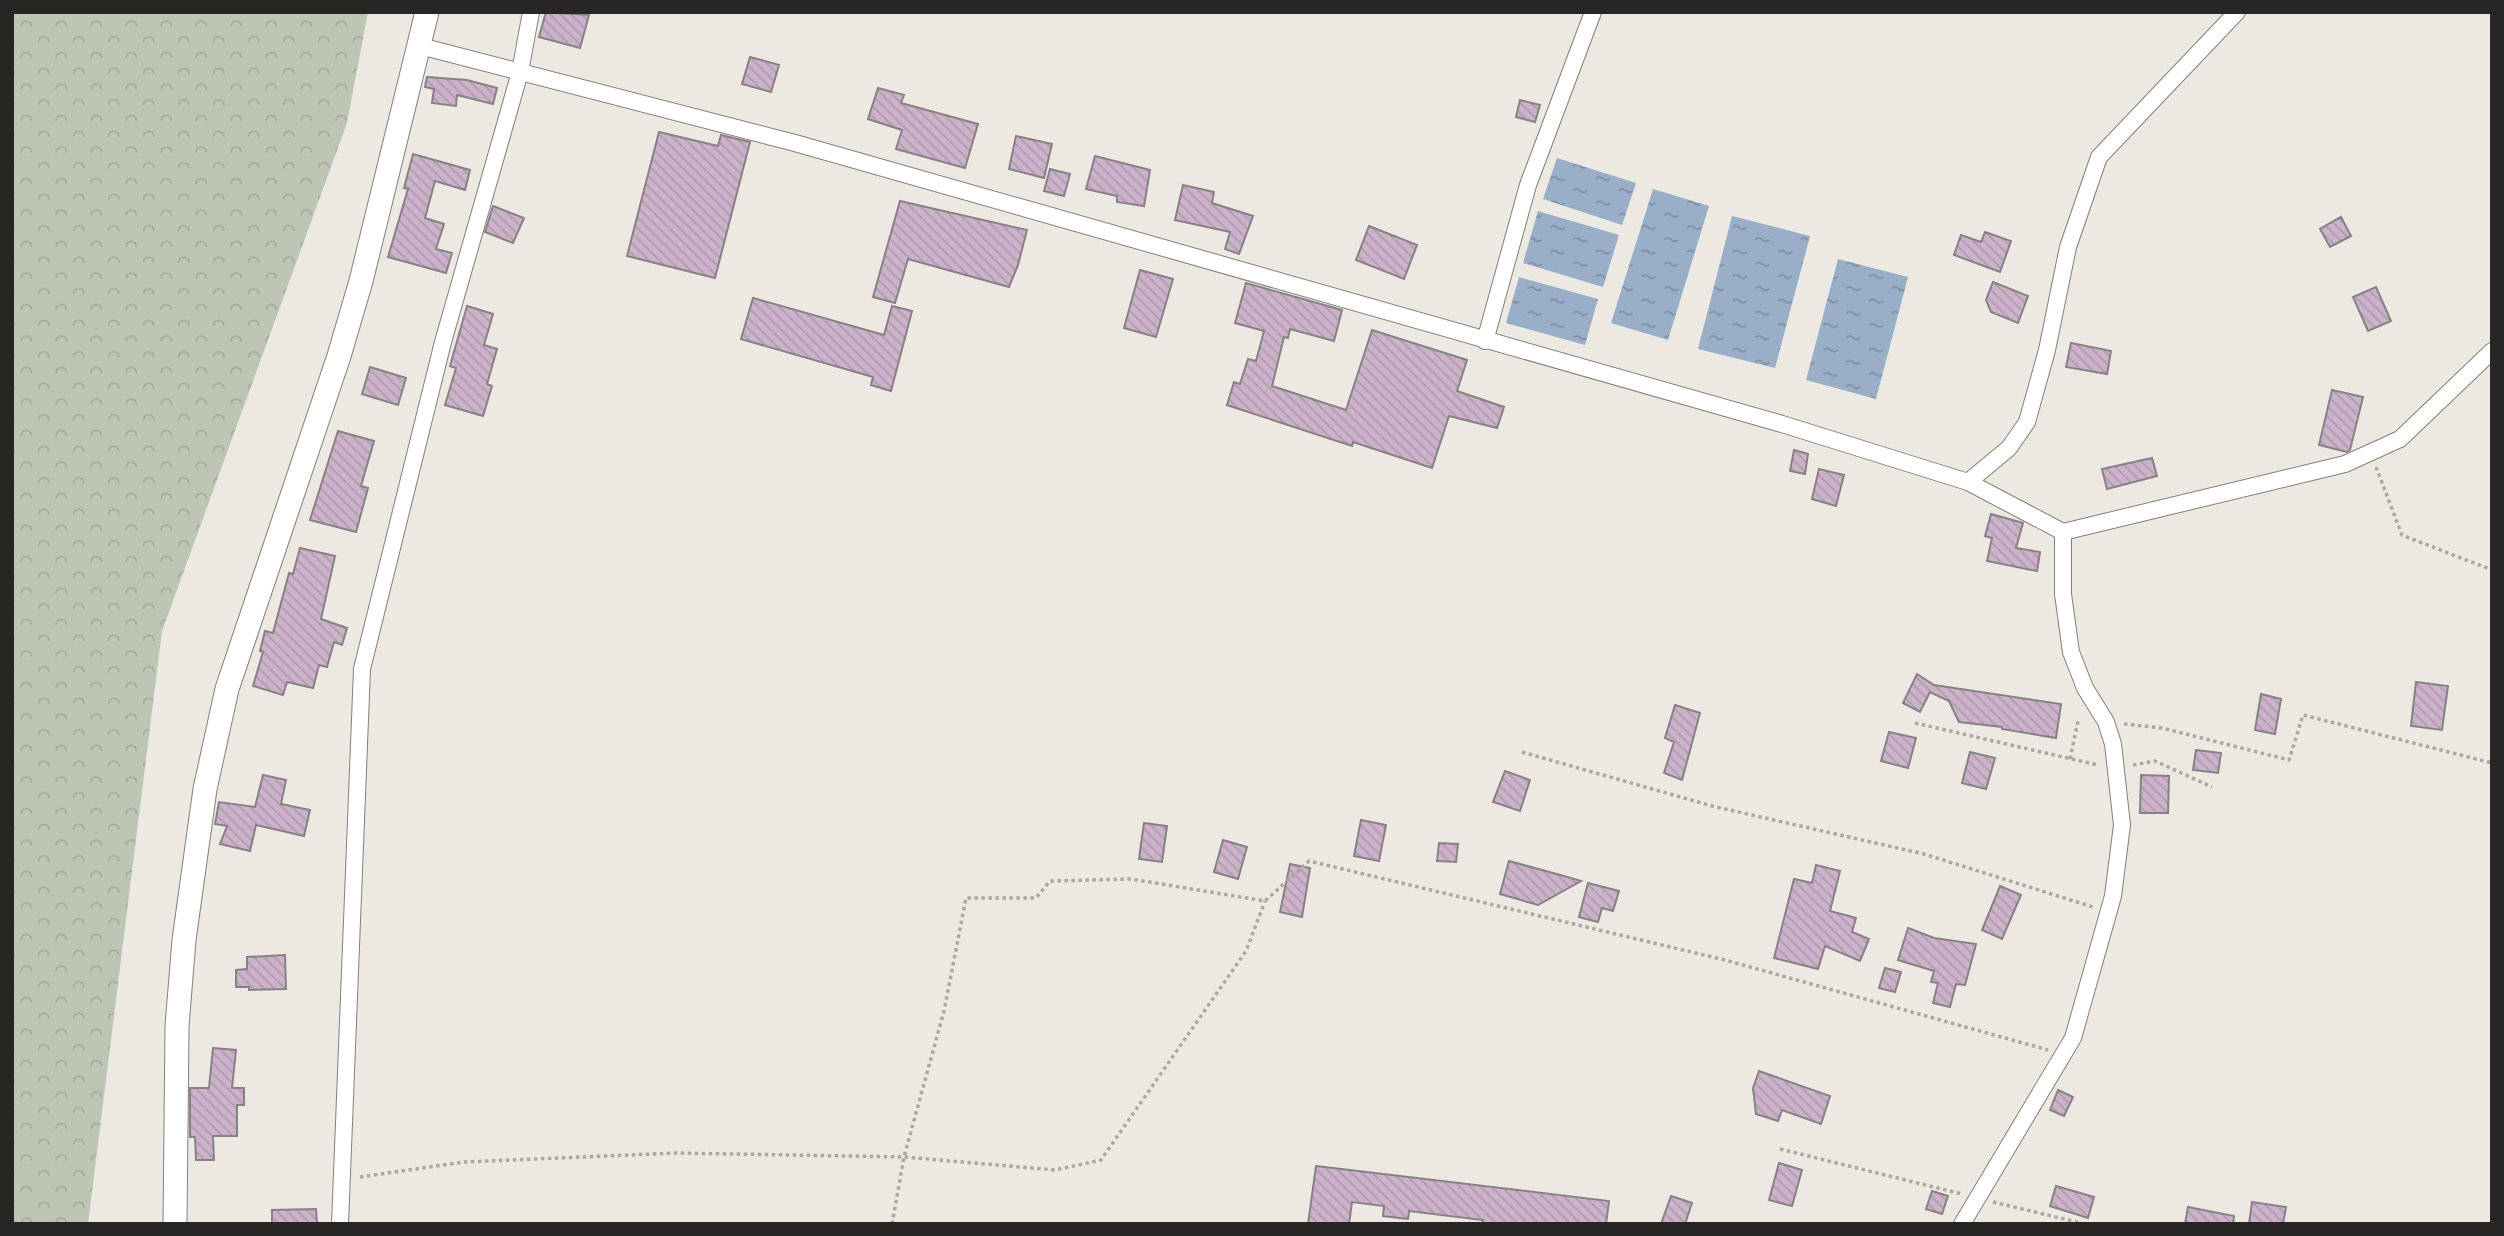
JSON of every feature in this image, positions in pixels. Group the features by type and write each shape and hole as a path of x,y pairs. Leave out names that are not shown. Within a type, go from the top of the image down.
{"main road":[{"path":"175,1224 177,1027 184,940 205,789 227,689 350,318 427,12"}],"street":[{"path":"340,1224 362,669 411,462 520,72 531,12"},
{"path":"1485,341 1528,186 1593,12"},
{"path":"1968,482 2009,448 2027,422 2047,350 2068,247 2099,157 2237,12"},
{"path":"420,46 795,143 1782,424 1968,482 2063,532 2346,464 2372,455 2400,439 2492,351"},
{"path":"1962,1224 2073,1038 2108,911 2122,825 2106,722 2085,688 2071,652 2063,594 2063,532"}],"path":[{"path":"2372,455 2402,535 2492,570"},
{"path":"2106,722 2162,728 2289,760 2303,715 2492,763"},
{"path":"2070,759 2078,721"},
{"path":"1915,723 2115,768 2155,761 2212,787"},
{"path":"1522,751 1712,806 1924,854 2108,911"},
{"path":"342,1180 464,1162 676,1153 904,1157 1055,1170 1101,1160 1246,951 1265,901 1309,861 1725,960 2064,1054"},
{"path":"892,1224 904,1157 944,1011 966,898 1036,898 1051,881 1131,879 1265,901"},
{"path":"1780,1149 2085,1224"}],"green space":[{"path":"12,12 368,12 347,123 162,631 88,1224 12,1224"}],"water":[{"path":"1557,158 1636,183 1622,225 1543,199"},
{"path":"1653,189 1709,206 1668,340 1611,323"},
{"path":"1538,211 1619,235 1603,287 1523,263"},
{"path":"1732,216 1810,236 1775,368 1698,349"},
{"path":"1838,259 1908,277 1876,399 1806,380"},
{"path":"1519,277 1598,299 1585,345 1506,323"}],"building":[{"path":"546,12 589,15 580,48 539,37"},
{"path":"750,57 779,65 771,92 742,84"},
{"path":"427,77 467,80 497,88 493,104 457,95 456,106 432,103 434,89 425,87"},
{"path":"878,88 904,95 901,103 978,124 965,168 896,149 902,130 868,119"},
{"path":"1520,100 1540,105 1535,122 1516,117"},
{"path":"659,132 718,146 721,135 750,142 715,278 627,256"},
{"path":"1016,136 1052,144 1044,178 1009,169"},
{"path":"413,154 470,170 465,190 435,181 425,218 444,224 436,249 452,253 446,273 388,257 408,189 404,188"},
{"path":"1095,156 1150,170 1144,206 1117,202 1117,196 1086,189"},
{"path":"1050,169 1070,174 1064,196 1044,191"},
{"path":"1183,185 1214,192 1212,203 1253,216 1239,254 1225,249 1230,232 1175,220"},
{"path":"900,201 1027,230 1009,287 908,259 895,303 873,297"},
{"path":"493,206 524,218 513,243 485,232"},
{"path":"2341,217 2351,236 2330,247 2320,229"},
{"path":"1369,226 1417,245 1404,279 1356,260"},
{"path":"1985,232 2011,241 2000,272 1954,255 1961,235 1981,242"},
{"path":"1140,270 1173,279 1156,337 1124,328"},
{"path":"1993,282 2028,296 2018,323 1991,312 1986,300"},
{"path":"1246,283 1342,310 1334,341 1290,329 1288,338 1284,337 1272,386 1346,410 1372,330 1467,360 1457,391 1504,407 1497,428 1449,416 1432,468 1353,442 1352,446 1227,405 1234,382 1240,384 1248,359 1256,361 1264,331 1235,323"},
{"path":"2376,287 2391,321 2368,331 2353,297"},
{"path":"753,298 884,335 892,306 912,311 891,391 871,385 873,377 741,339"},
{"path":"467,306 493,314 484,345 497,349 487,384 492,386 483,416 445,405 456,368 450,366"},
{"path":"2071,343 2111,351 2107,374 2066,367"},
{"path":"370,367 406,378 398,405 362,394"},
{"path":"2332,390 2363,397 2350,450 2347,452 2319,445"},
{"path":"338,431 374,441 361,486 368,488 356,532 310,520"},
{"path":"1794,450 1808,454 1805,474 1790,471"},
{"path":"2152,458 2157,476 2107,489 2102,469"},
{"path":"1819,469 1844,475 1836,506 1812,499"},
{"path":"1991,514 2023,523 2016,548 2040,552 2037,571 1987,561 1992,538 1985,536"},
{"path":"300,548 335,556 321,619 347,628 342,645 334,642 327,667 319,665 313,688 287,682 283,695 253,686 263,652 260,651 265,631 273,633 289,573 293,574"},
{"path":"1917,674 1934,685 2061,704 2056,738 1959,722 1949,701 1930,692 1920,712 1903,703"},
{"path":"2416,682 2448,686 2442,730 2411,726"},
{"path":"2261,694 2281,699 2275,734 2255,730"},
{"path":"1675,705 1700,713 1682,780 1664,773 1674,742 1665,738"},
{"path":"1889,732 1916,738 1908,768 1881,761"},
{"path":"2196,750 2221,753 2218,773 2193,770"},
{"path":"1970,752 1995,758 1986,789 1962,783"},
{"path":"1505,771 1530,780 1520,811 1493,802"},
{"path":"263,775 286,780 281,804 310,810 304,836 256,825 250,851 220,844 227,826 215,824 219,802 255,807"},
{"path":"2141,775 2169,776 2168,813 2140,813"},
{"path":"1361,820 1386,825 1379,861 1354,856"},
{"path":"1144,823 1167,826 1162,862 1139,859"},
{"path":"1223,840 1247,847 1238,879 1214,872"},
{"path":"1439,843 1458,844 1456,862 1437,861"},
{"path":"1509,861 1581,881 1538,905 1500,894"},
{"path":"1290,864 1310,868 1302,917 1280,912"},
{"path":"1816,865 1840,871 1830,911 1856,918 1852,932 1869,939 1860,961 1825,946 1818,969 1774,958 1794,879 1812,883"},
{"path":"1588,883 1619,891 1613,911 1602,908 1598,922 1579,917"},
{"path":"2000,886 2021,895 2002,939 1982,930"},
{"path":"1908,928 1934,938 1976,944 1965,985 1956,984 1950,1007 1933,1003 1938,983 1931,982 1934,971 1898,960"},
{"path":"285,955 286,989 249,990 249,987 236,987 236,970 247,969 247,957"},
{"path":"1885,968 1901,972 1895,992 1879,988"},
{"path":"213,1048 236,1050 232,1088 244,1088 244,1105 237,1105 237,1136 213,1136 214,1160 196,1160 195,1137 190,1137 190,1088 209,1088"},
{"path":"1759,1071 1830,1096 1821,1124 1782,1110 1778,1121 1756,1114 1753,1088"},
{"path":"2058,1090 2073,1097 2064,1116 2050,1110"},
{"path":"1779,1163 1802,1170 1792,1206 1769,1200"},
{"path":"1316,1166 1609,1201 1606,1224 1482,1224 1483,1220 1409,1211 1408,1219 1383,1216 1384,1206 1352,1202 1349,1224 1308,1224"},
{"path":"2056,1186 2094,1197 2088,1218 2050,1206"},
{"path":"1932,1191 1948,1196 1942,1214 1926,1209"},
{"path":"1671,1196 1692,1203 1685,1224 1661,1224"},
{"path":"2252,1202 2286,1207 2283,1224 2249,1224"},
{"path":"2188,1207 2234,1216 2233,1224 2185,1224"},
{"path":"316,1209 317,1224 272,1224 272,1210"}]}
